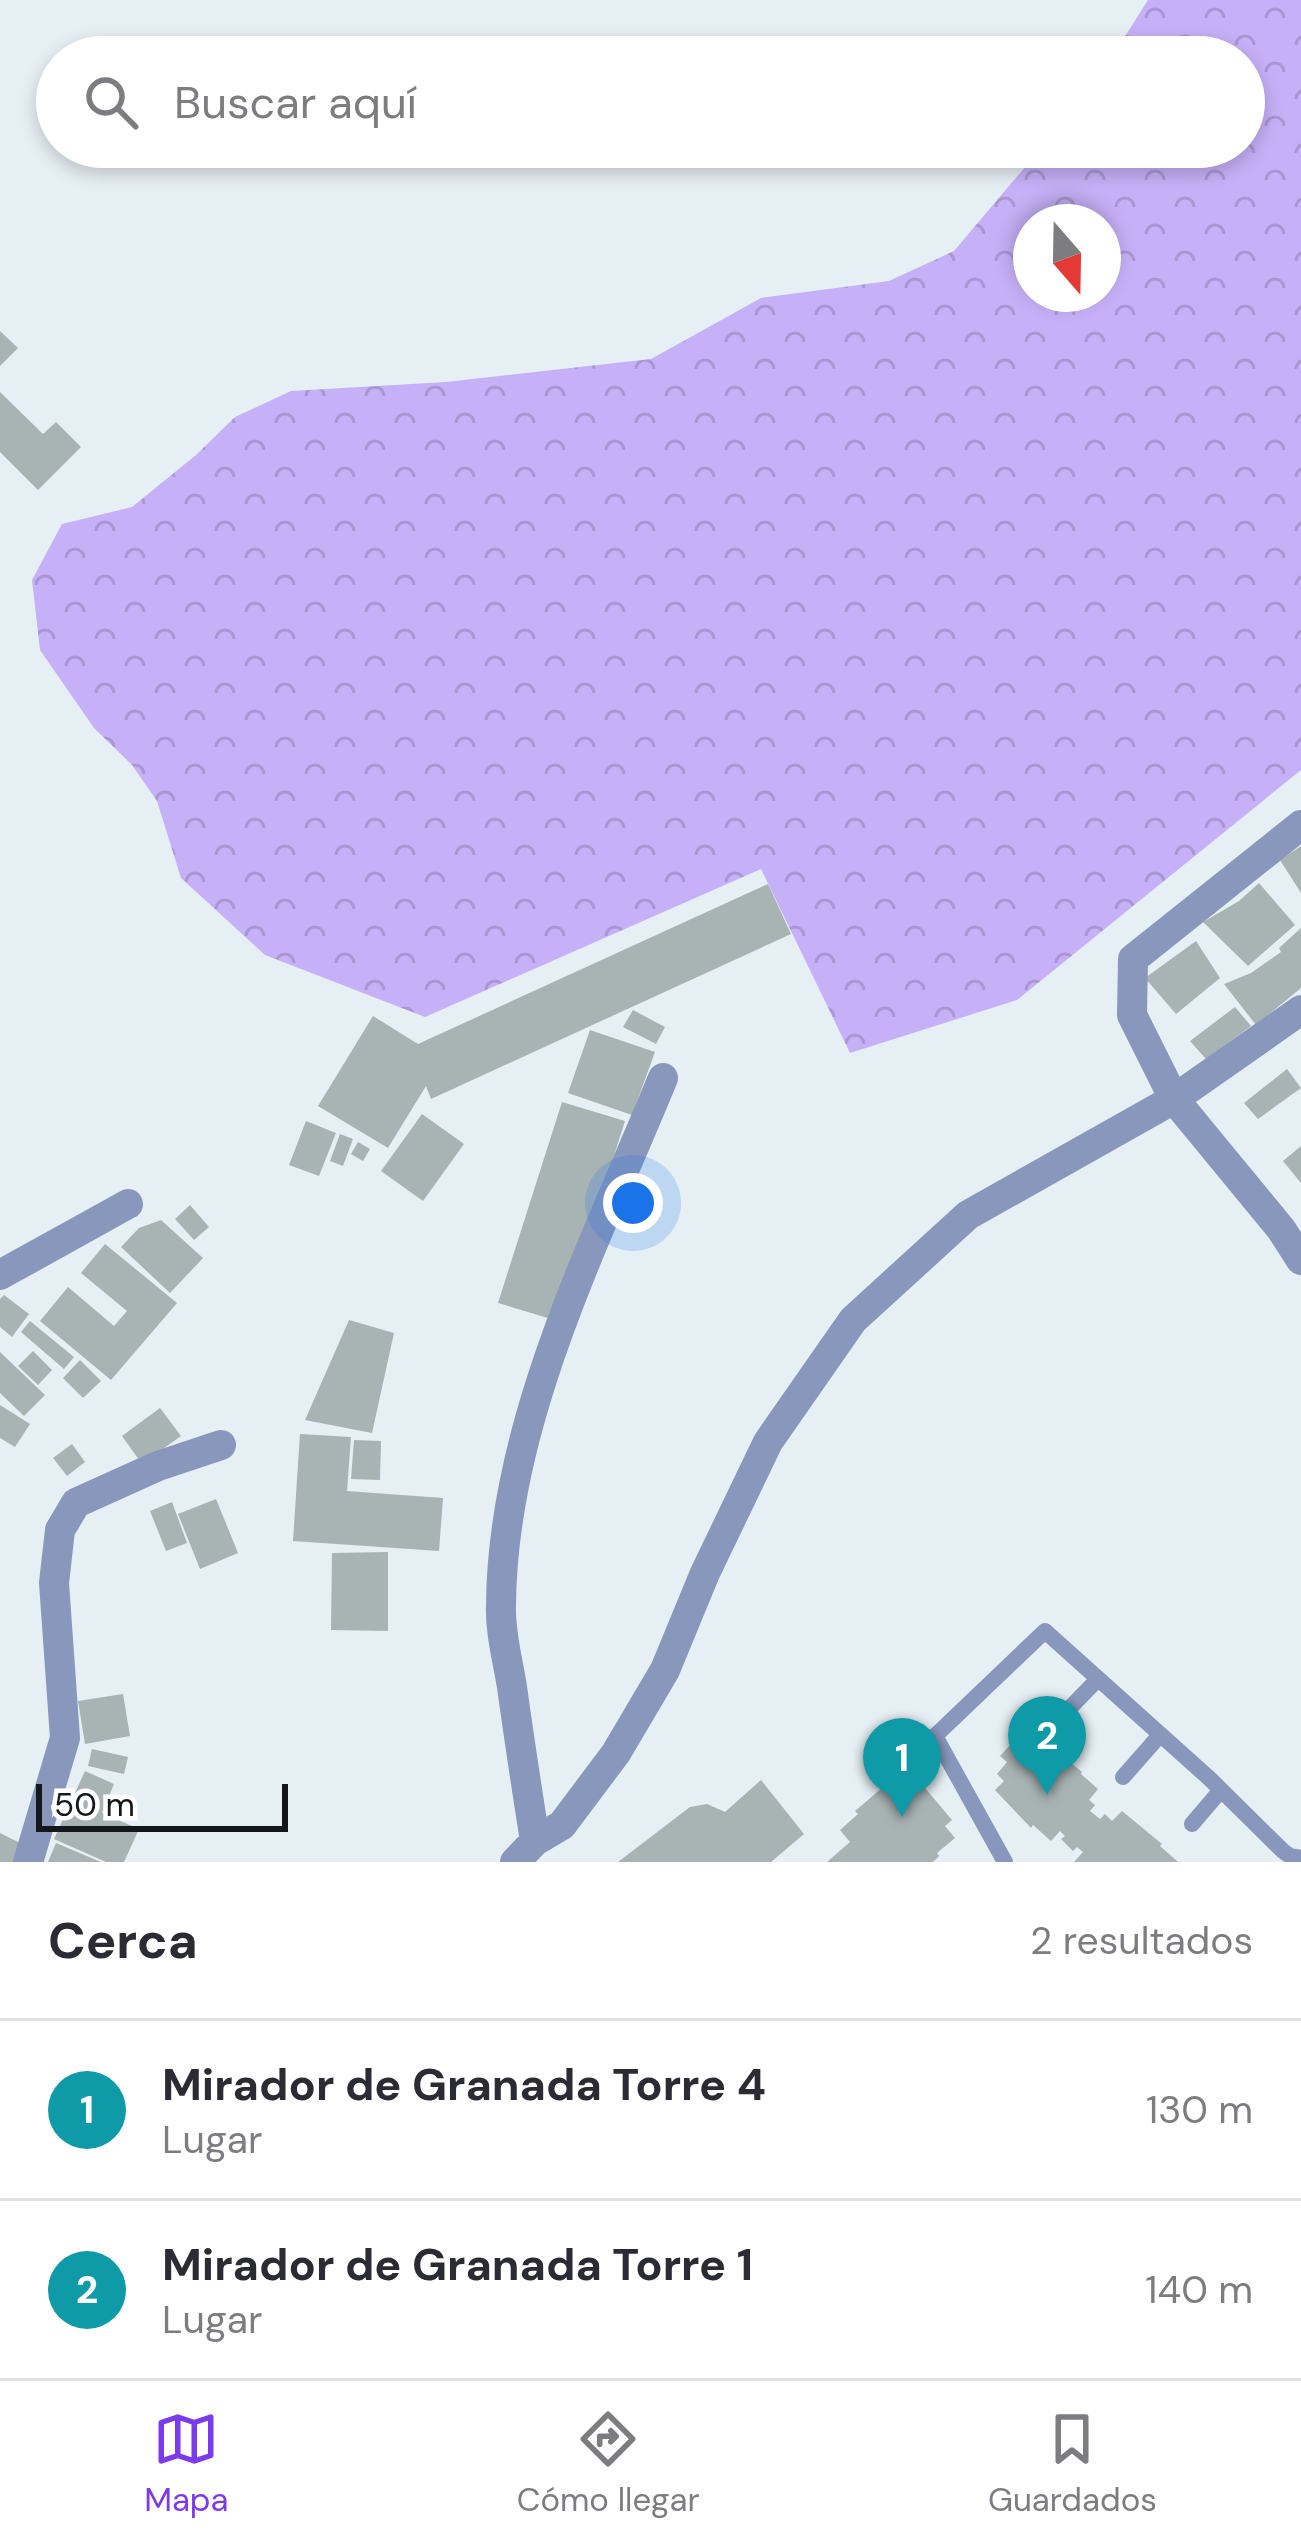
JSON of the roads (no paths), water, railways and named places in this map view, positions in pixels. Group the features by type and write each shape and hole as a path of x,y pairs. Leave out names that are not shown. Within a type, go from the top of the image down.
{"street":[{"path":"1301,826 1133,959 1132,1016 1174,1099 1291,1221 1301,1260"},
{"path":"663,1078 560,1329 520,1461 500,1610 525,1851 562,1826 616,1753 665,1670 768,1442 854,1321 968,1215 1174,1099 1301,1010"},
{"path":"0,1274 128,1204"},
{"path":"28,1862 65,1738 54,1583 60,1530 76,1504 158,1466 221,1445"}],"lane":[{"path":"1005,1862 934,1736 1045,1631 1283,1852 1301,1858"},
{"path":"1063,1715 1098,1679"},
{"path":"1123,1777 1160,1735"},
{"path":"1192,1824 1221,1790"}],"place":[{"name":"Mirador de Granada Torre 1","path":"1047,1795"},
{"name":"Mirador de Granada Torre 4","path":"902,1817"}]}
